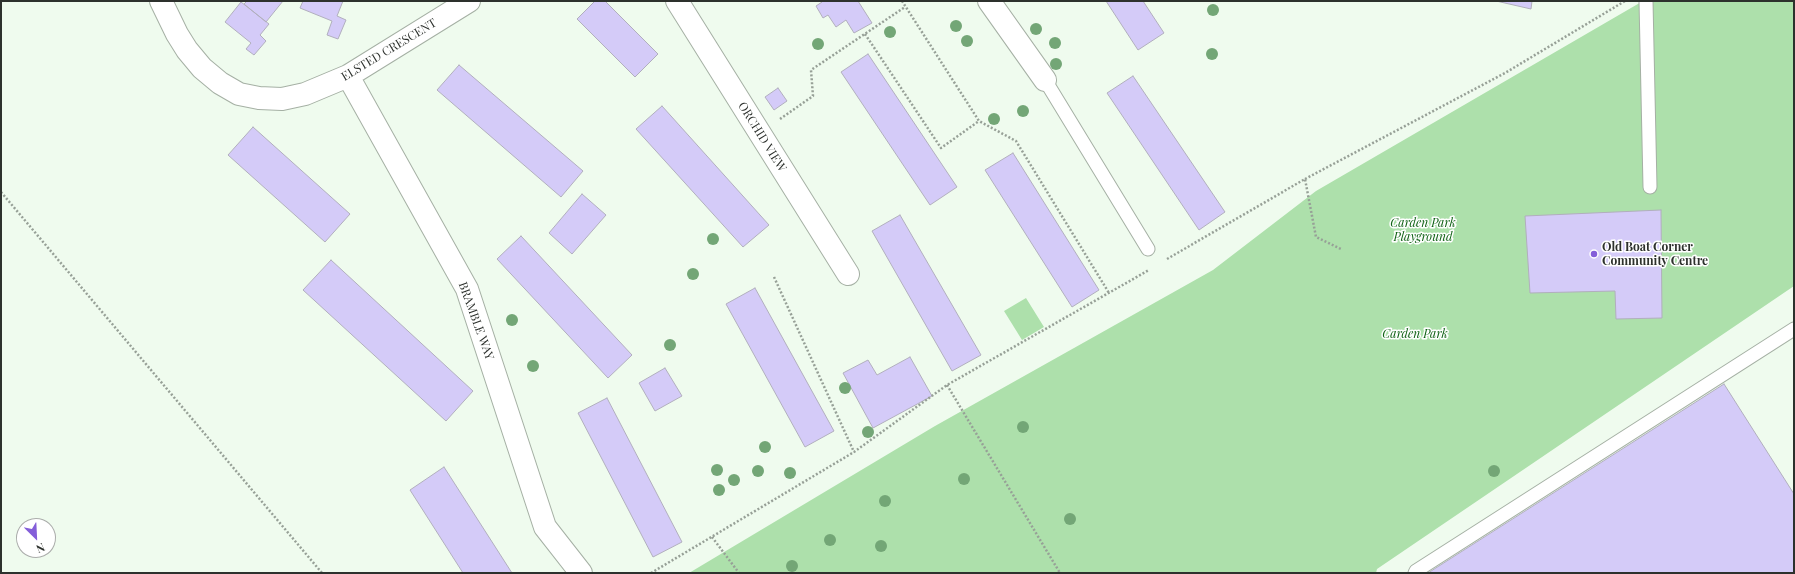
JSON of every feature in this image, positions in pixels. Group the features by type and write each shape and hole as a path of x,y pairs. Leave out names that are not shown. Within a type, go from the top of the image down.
{"street":[{"name":"ELSTED CRESCENT","path":"161,1 177,34 202,68 220,83 239,94 258,98 282,99 305,94 348,76 469,1"},
{"name":"ORCHID VIEW","path":"677,1 848,274"},
{"path":"989,1 1045,80"},
{"name":"BRAMBLE WAY","path":"348,76 467,289 545,527 581,573"}],"lane":[{"path":"1646,1 1650,187"},
{"path":"1045,80 1148,249"},
{"path":"1415,573 1423,566 1794,329"}],"path":[{"path":"902,1 979,120 1016,141 1109,294"},
{"path":"1164,261 1305,179 1505,73 1625,1"},
{"path":"759,133 813,96 811,70 905,7"},
{"path":"865,34 941,148 979,120"},
{"path":"1305,179 1316,237 1341,249"},
{"path":"1,192 322,573"},
{"path":"650,573 854,452 947,385 1109,294 1150,269"},
{"path":"774,277 854,452"},
{"path":"947,385 1060,573"},
{"path":"712,537 739,573"}],"green space":[{"name":"Carden Park","path":"1643,1 1794,1 1794,286 1377,569 1376,573 689,573 935,426 1213,270 1316,191"},
{"path":"1026,298 1044,327 1022,340 1004,311"}],"building":[{"path":"247,1 283,1 266,22 244,4"},
{"path":"303,1 343,1 337,16 346,20 338,39 327,35 332,21 300,8"},
{"path":"595,1 605,1 658,54 635,77 577,19"},
{"path":"821,1 858,1 872,23 854,33 846,20 836,27 828,15 823,18 816,6 822,2"},
{"path":"1106,1 1143,1 1164,33 1138,50"},
{"path":"1496,1 1532,1 1531,9"},
{"path":"241,2 269,24 260,35 266,41 254,55 246,49 251,43 225,22"},
{"path":"868,54 957,187 930,205 841,72"},
{"path":"459,65 583,171 561,197 437,90"},
{"path":"1133,76 1225,212 1199,230 1107,93"},
{"path":"778,88 787,101 774,110 765,97"},
{"path":"662,106 769,225 743,247 636,129"},
{"path":"253,127 350,214 325,242 228,155"},
{"path":"1013,153 1099,290 1072,307 985,170"},
{"path":"582,194 606,215 572,254 549,233"},
{"name":"Old Boat Corner Community Centre","path":"1661,210 1662,318 1616,319 1615,291 1530,293 1525,216"},
{"path":"900,215 981,355 952,371 872,231"},
{"path":"521,236 632,355 608,378 497,259"},
{"path":"331,260 473,391 446,421 303,290"},
{"path":"755,288 834,431 805,447 726,304"},
{"path":"910,357 932,396 873,428 843,373 868,360 877,375"},
{"path":"665,368 682,396 655,411 639,383"},
{"path":"1724,384 1794,494 1794,573 1428,573"},
{"path":"607,398 682,542 653,557 578,413"},
{"path":"444,467 512,573 463,573 410,490"}],"place":[{"name":"Old Boat Corner Community Centre","path":"1594,254"}],"park label":[{"name":"Carden Park Playground","path":"1423,230"}]}
